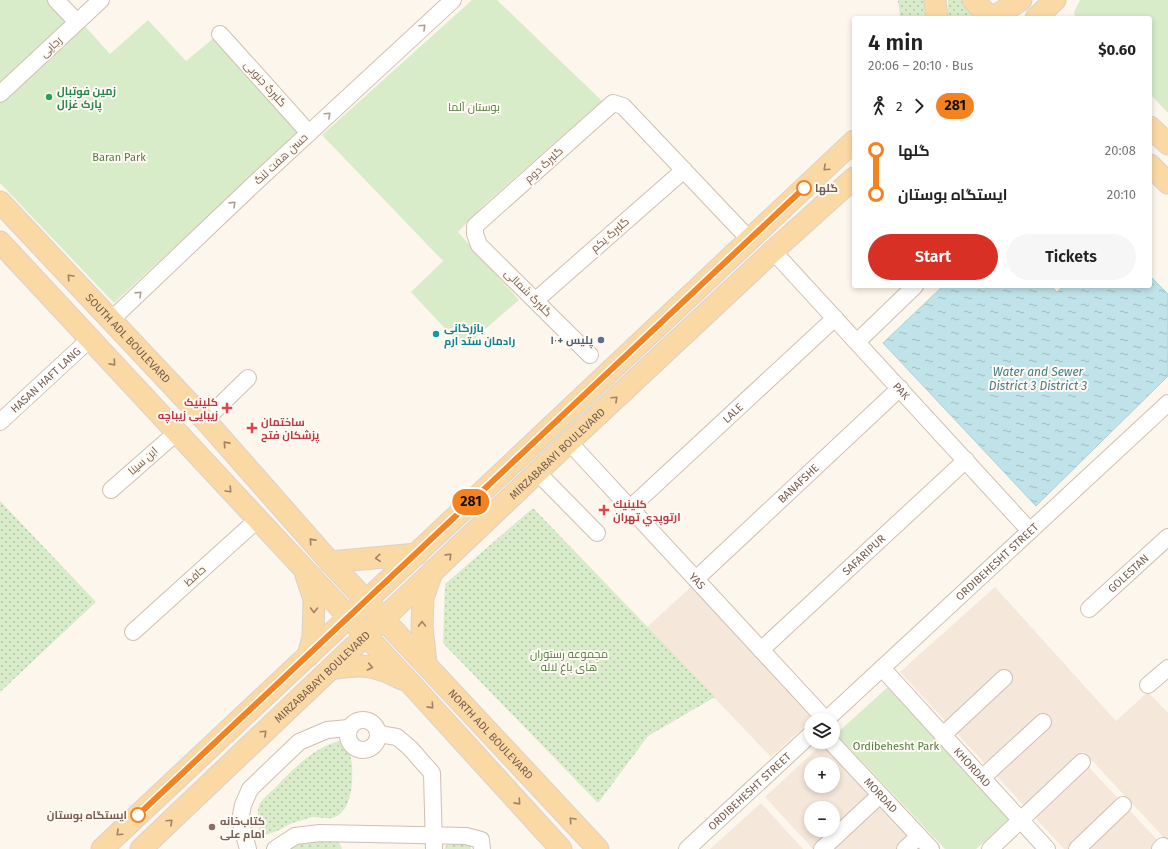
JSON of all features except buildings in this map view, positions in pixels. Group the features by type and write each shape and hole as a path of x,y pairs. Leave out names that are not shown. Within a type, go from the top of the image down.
{"main road":[{"path":"935,0 937,16"},
{"path":"972,0 990,16"},
{"path":"1037,16 1055,0"},
{"path":"995,16 1018,1 1033,16"},
{"path":"1152,128 1168,144"},
{"path":"102,849 852,143"},
{"path":"1152,167 1168,183"},
{"name":"MIRZABABAYI BOULEVARD","path":"142,849 537,472 773,251 852,180"},
{"name":"SOUTH ADL BOULEVARD","path":"0,202 205,420 330,562 384,619"},
{"path":"0,242 91,338 176,433 410,683 561,849"},
{"path":"330,562 417,554"},
{"path":"306,572 314,599 313,637 308,656"},
{"path":"426,663 422,627 422,598 431,573"},
{"name":"NORTH ADL BOULEVARD","path":"384,619 598,849"},
{"path":"331,669 359,665 386,671 410,683"}],"street":[{"path":"56,0 77,22"},
{"name":"رجایی","path":"0,94 102,0"},
{"name":"حسن هفت لنگ","path":"111,320 452,0"},
{"name":"گلبرگ جنوبی","path":"220,34 309,133"},
{"name":"گلبرگ دوم","path":"475,226 613,103 623,106 684,170"},
{"path":"1152,123 1168,132"},
{"path":"684,170 749,239"},
{"name":"گلبرگ یکم","path":"536,300 684,170"},
{"name":"گلبرگ شمالی","path":"475,226 475,234 479,245 590,355"},
{"name":"PAK","path":"773,251 1030,531"},
{"path":"858,342 913,288"},
{"name":"LALE","path":"630,508 835,318"},
{"name":"HASAN HAFT LANG","path":"0,422 91,338"},
{"path":"205,420 248,378"},
{"name":"BANAFSHE","path":"696,578 900,388"},
{"name":"ORDIBEHESHT STREET","path":"834,713 1168,402"},
{"name":"ابن سینا","path":"111,490 176,433"},
{"name":"YAS","path":"569,442 820,713"},
{"name":"SAFARIPUR","path":"761,650 966,460"},
{"path":"537,472 597,533"},
{"name":"حافظ","path":"133,632 257,520"},
{"name":"GOLESTAN","path":"1089,609 1168,537"},
{"name":"KHORDAD","path":"882,668 1047,849"},
{"path":"1148,686 1168,668"},
{"path":"943,735 1004,678"},
{"path":"258,849 251,827 251,816 254,803 260,793 305,750 327,740 349,733 357,720 367,720 375,725 379,734 378,739 372,747 363,750 353,747 349,733"},
{"path":"982,778 1043,722"},
{"path":"248,849 240,820 243,805 250,789 299,742 327,730 349,733"},
{"path":"379,734 397,737 410,748 432,773 433,842"},
{"name":"ORDIBEHESHT STREET","path":"687,849 804,740"},
{"name":"MORDAD","path":"838,749 931,849"},
{"path":"990,849 1082,762"},
{"path":"822,849 880,794"},
{"path":"1077,849 1123,805"},
{"path":"275,849 295,836 320,833 433,842 466,836 481,840 482,849"},
{"path":"905,849 919,836"}],"shaded area":[{"path":"692,586 813,713 804,713 804,727 771,757 647,627"},
{"path":"995,587 1116,721 1148,692 1168,713 1168,842 1083,751 1078,756 1166,849 1064,849 900,672"},
{"path":"817,749 829,749 836,757 808,757"},
{"path":"804,761 804,793 840,793 840,761 921,849 813,849 765,797"},
{"path":"761,803 803,849 710,849"}],"green space":[{"path":"0,0 50,0 70,22 0,87"},
{"name":"بوستان آلما","path":"472,0 497,0 602,101 483,206 458,232 519,300 463,348 411,292 443,261 322,135"},
{"path":"898,0 927,0 928,16 900,16"},
{"path":"948,0 961,0 975,15 974,16 948,16"},
{"path":"1080,0 1168,0 1168,113 1152,96 1152,16 1075,16 1074,12"},
{"name":"Baran Park","path":"148,20 186,61 215,37 298,133 114,303 0,183 0,103 84,25 110,54"},
{"path":"0,501 96,602 0,692"},
{"name":"مجموعه رستوران های باغ لاله","path":"533,508 715,697 648,736 598,803 443,643 445,584"},
{"name":"Ordibehesht Park","path":"889,686 1009,819 976,849 945,849 840,738 840,730"},
{"path":"339,741 347,744 350,751 352,772 350,795 347,805 342,813 332,818 311,817 295,822 270,834 261,834 258,823 260,803 304,760 330,744"},
{"path":"334,838 340,844 342,849 289,849 299,842"},
{"path":"450,840 470,844 471,849 444,849"}],"water":[{"name":"Water and Sewer District 3 District 3","path":"1152,278 1168,294 1168,376 1036,506 883,343 941,288 1053,288 1057,292 1062,288 1152,288"}],"bus line":[{"name":"281","path":"138,815 417,554 607,372 804,188"}],"place":[{"name":"زمین فوتبال پارک غزال","path":"49,97"},
{"name":"گلها","path":"804,188"},
{"name":"بازرگانی رادمان ستد ارم","path":"436,334"},
{"name":"پلیس +۱۰","path":"601,340"},
{"name":"کلینیک زیبایی زیباچه","path":"227,408"},
{"name":"ساختمان پزشکان فتح","path":"252,428"},
{"name":"كلينيك ارتوپدي تهران","path":"604,510"},
{"name":"ایستگاه بوستان","path":"138,815"},
{"name":"کتاب‌خانه امام علی","path":"212,827"}]}
